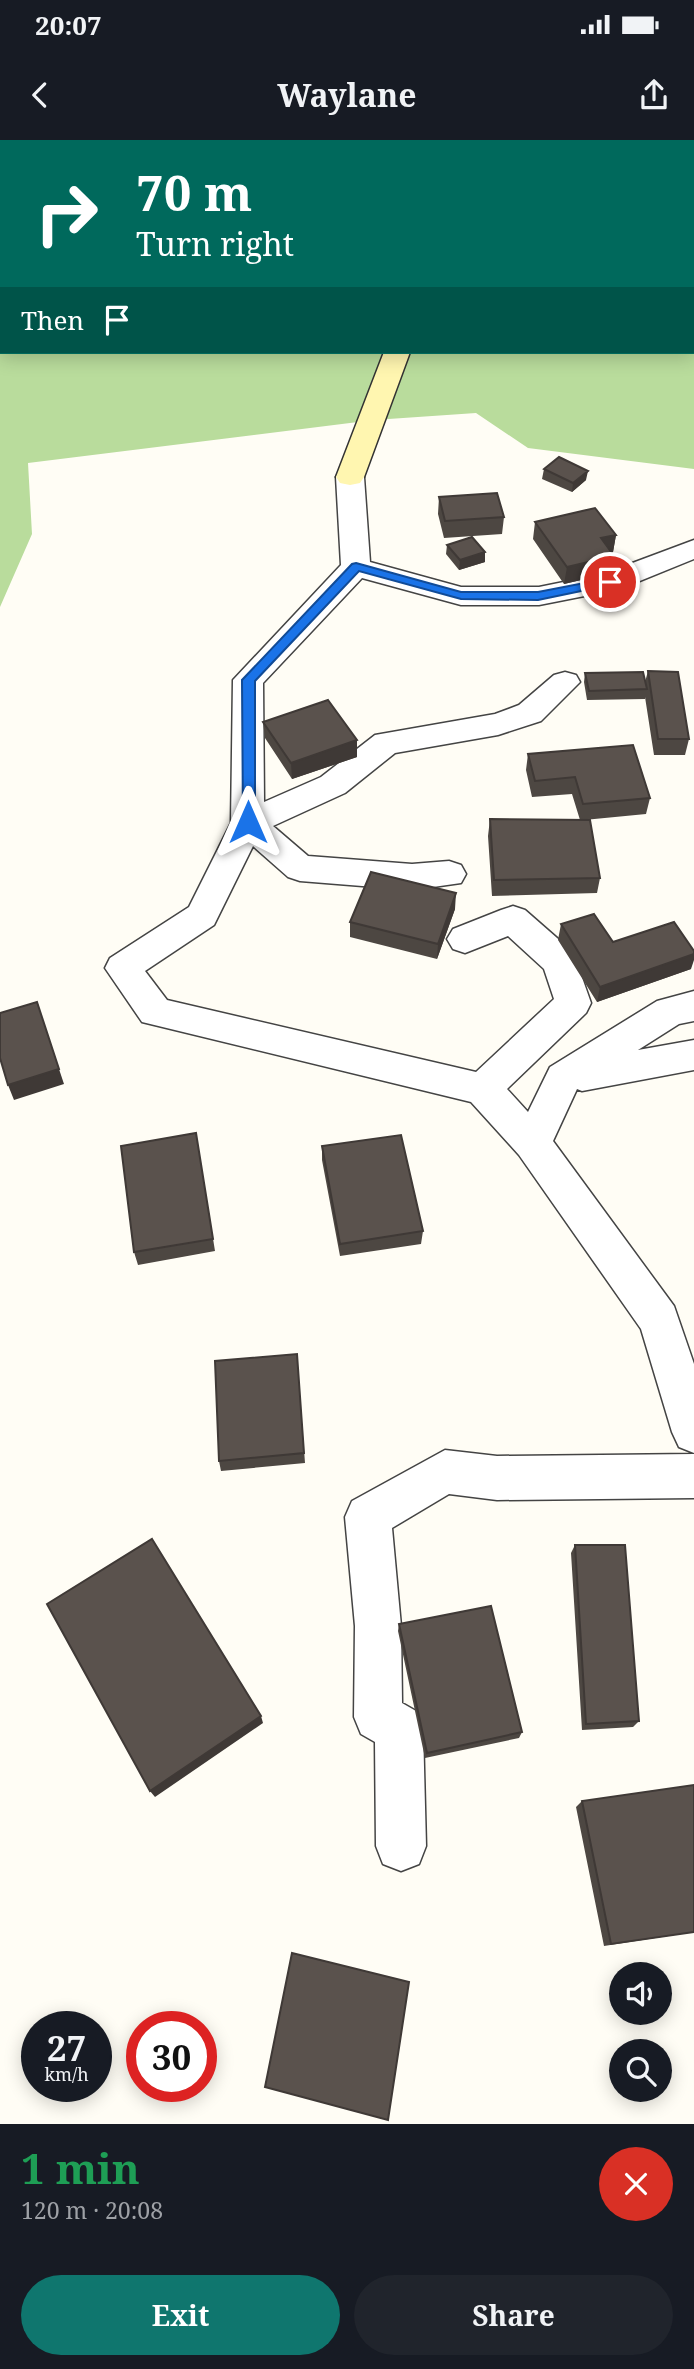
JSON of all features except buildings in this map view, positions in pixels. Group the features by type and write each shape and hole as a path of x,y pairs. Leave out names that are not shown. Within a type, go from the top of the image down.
{"street":[{"path":"396,354 350,477 356,567 248,680 248,822 202,916 123,968 155,1012 483,1089 533,1143 659,1320 694,1432"},
{"path":"356,567 461,596 538,596 610,582 694,549"},
{"path":"248,822 333,785 386,743 498,724 530,713 565,682"},
{"path":"248,822 300,868 412,877 449,874"},
{"path":"465,940 513,919 560,962 573,1003 483,1089"},
{"path":"533,1143 563,1078 670,1011 694,1006"},
{"path":"563,1078 694,1055"},
{"path":"401,1846 400,1728 378,1717 379,1626 368,1517 445,1472 497,1478 694,1476"}],"green space":[{"path":"0,354 694,354 694,469 528,448 476,413 374,420 28,463 32,534 0,607"}],"route":[{"path":"248,822 248,680 356,567 461,596 538,596 610,582"}]}
